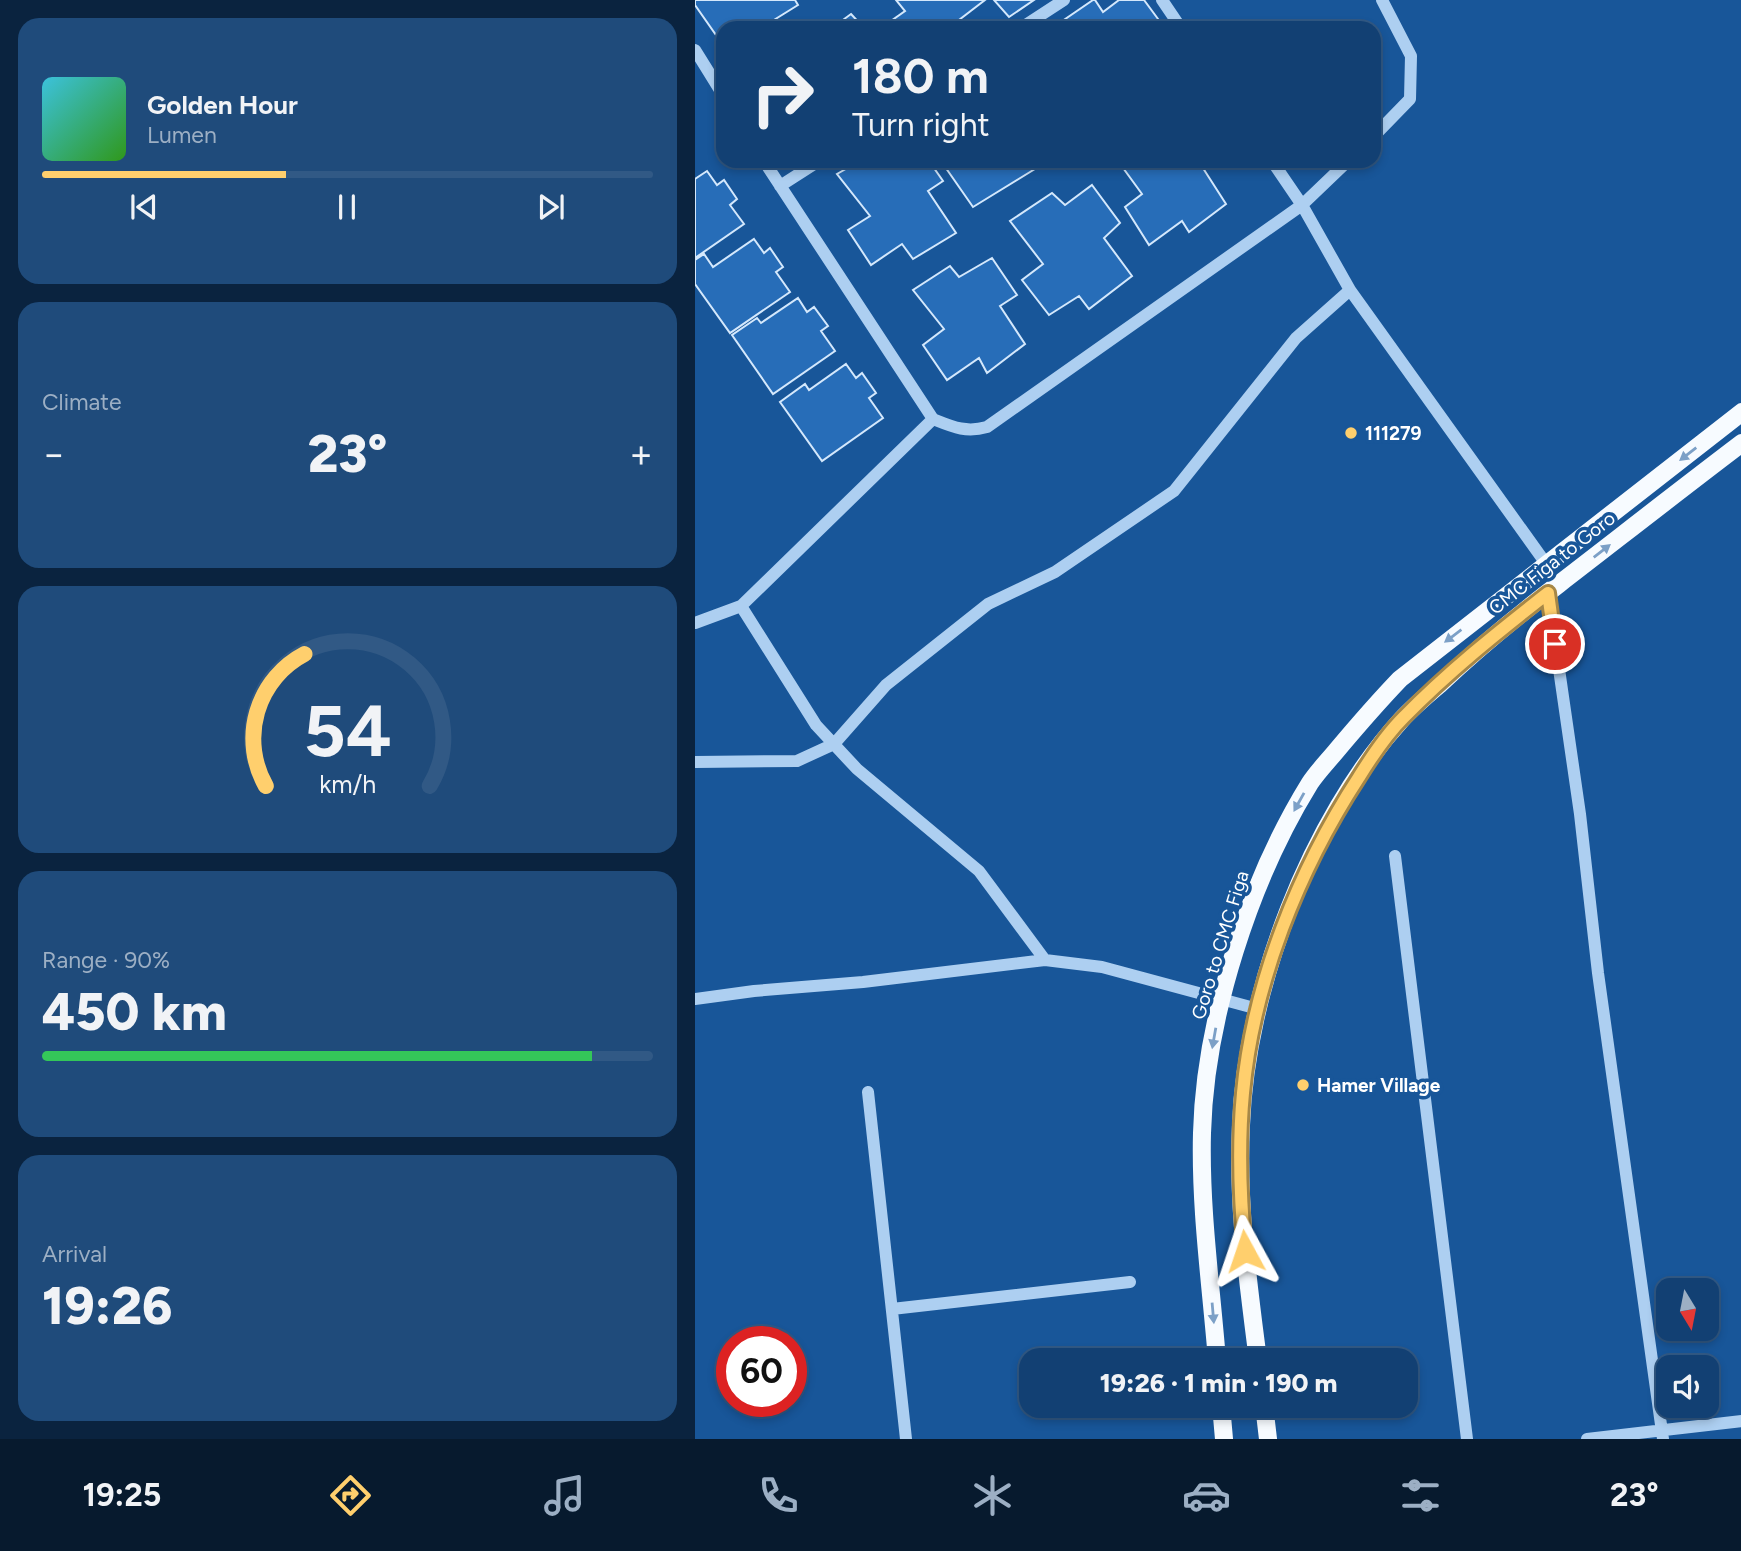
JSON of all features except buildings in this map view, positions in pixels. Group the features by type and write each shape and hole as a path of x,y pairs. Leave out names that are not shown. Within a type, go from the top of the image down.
{"main road":[{"name":"Goro to CMC Figa","path":"1216,1348 1204,1197 1202,1132 1208,1074 1221,999 1245,922 1265,868 1312,780 1367,712 1400,679 1741,412"},
{"name":"CMC Figa to Goro","path":"1257,1348 1242,1224 1240,1127 1243,1091 1258,1009 1278,942 1299,885 1323,835 1373,755 1402,719 1491,638 1741,443"},
{"path":"1222,1418 1224,1439"},
{"path":"1266,1418 1268,1439"}],"street":[{"path":"1032,21 1064,0"},
{"path":"1162,0 1176,21"},
{"path":"1381,129 1410,99 1411,55 1382,0"},
{"path":"695,50 716,84"},
{"path":"768,168 934,418 955,428 971,431 987,427 1302,205 1341,168"},
{"path":"780,187 808,168"},
{"path":"1277,168 1302,205 1350,290 1547,565"},
{"path":"695,762 797,761 834,744 886,685 988,604 1055,572 1174,491 1296,338 1350,290"},
{"path":"695,623 741,606 934,418"},
{"path":"1548,593 1662,1434"},
{"path":"741,606 816,724 857,769 979,871 1045,960"},
{"path":"1396,856 1467,1439"},
{"path":"695,999 1045,960 1102,967 1258,1009"},
{"path":"868,1092 906,1439"},
{"path":"892,1309 1130,1282"},
{"path":"1587,1439 1662,1434 1741,1421"}],"place":[{"name":"111279","path":"1351,433"},
{"name":"Hamer Village","path":"1303,1085"}],"route":[{"path":"1245,1251 1240,1127 1251,1040 1278,942 1299,885 1323,835 1373,755 1402,719 1491,638 1548,593 1555,644"}]}
